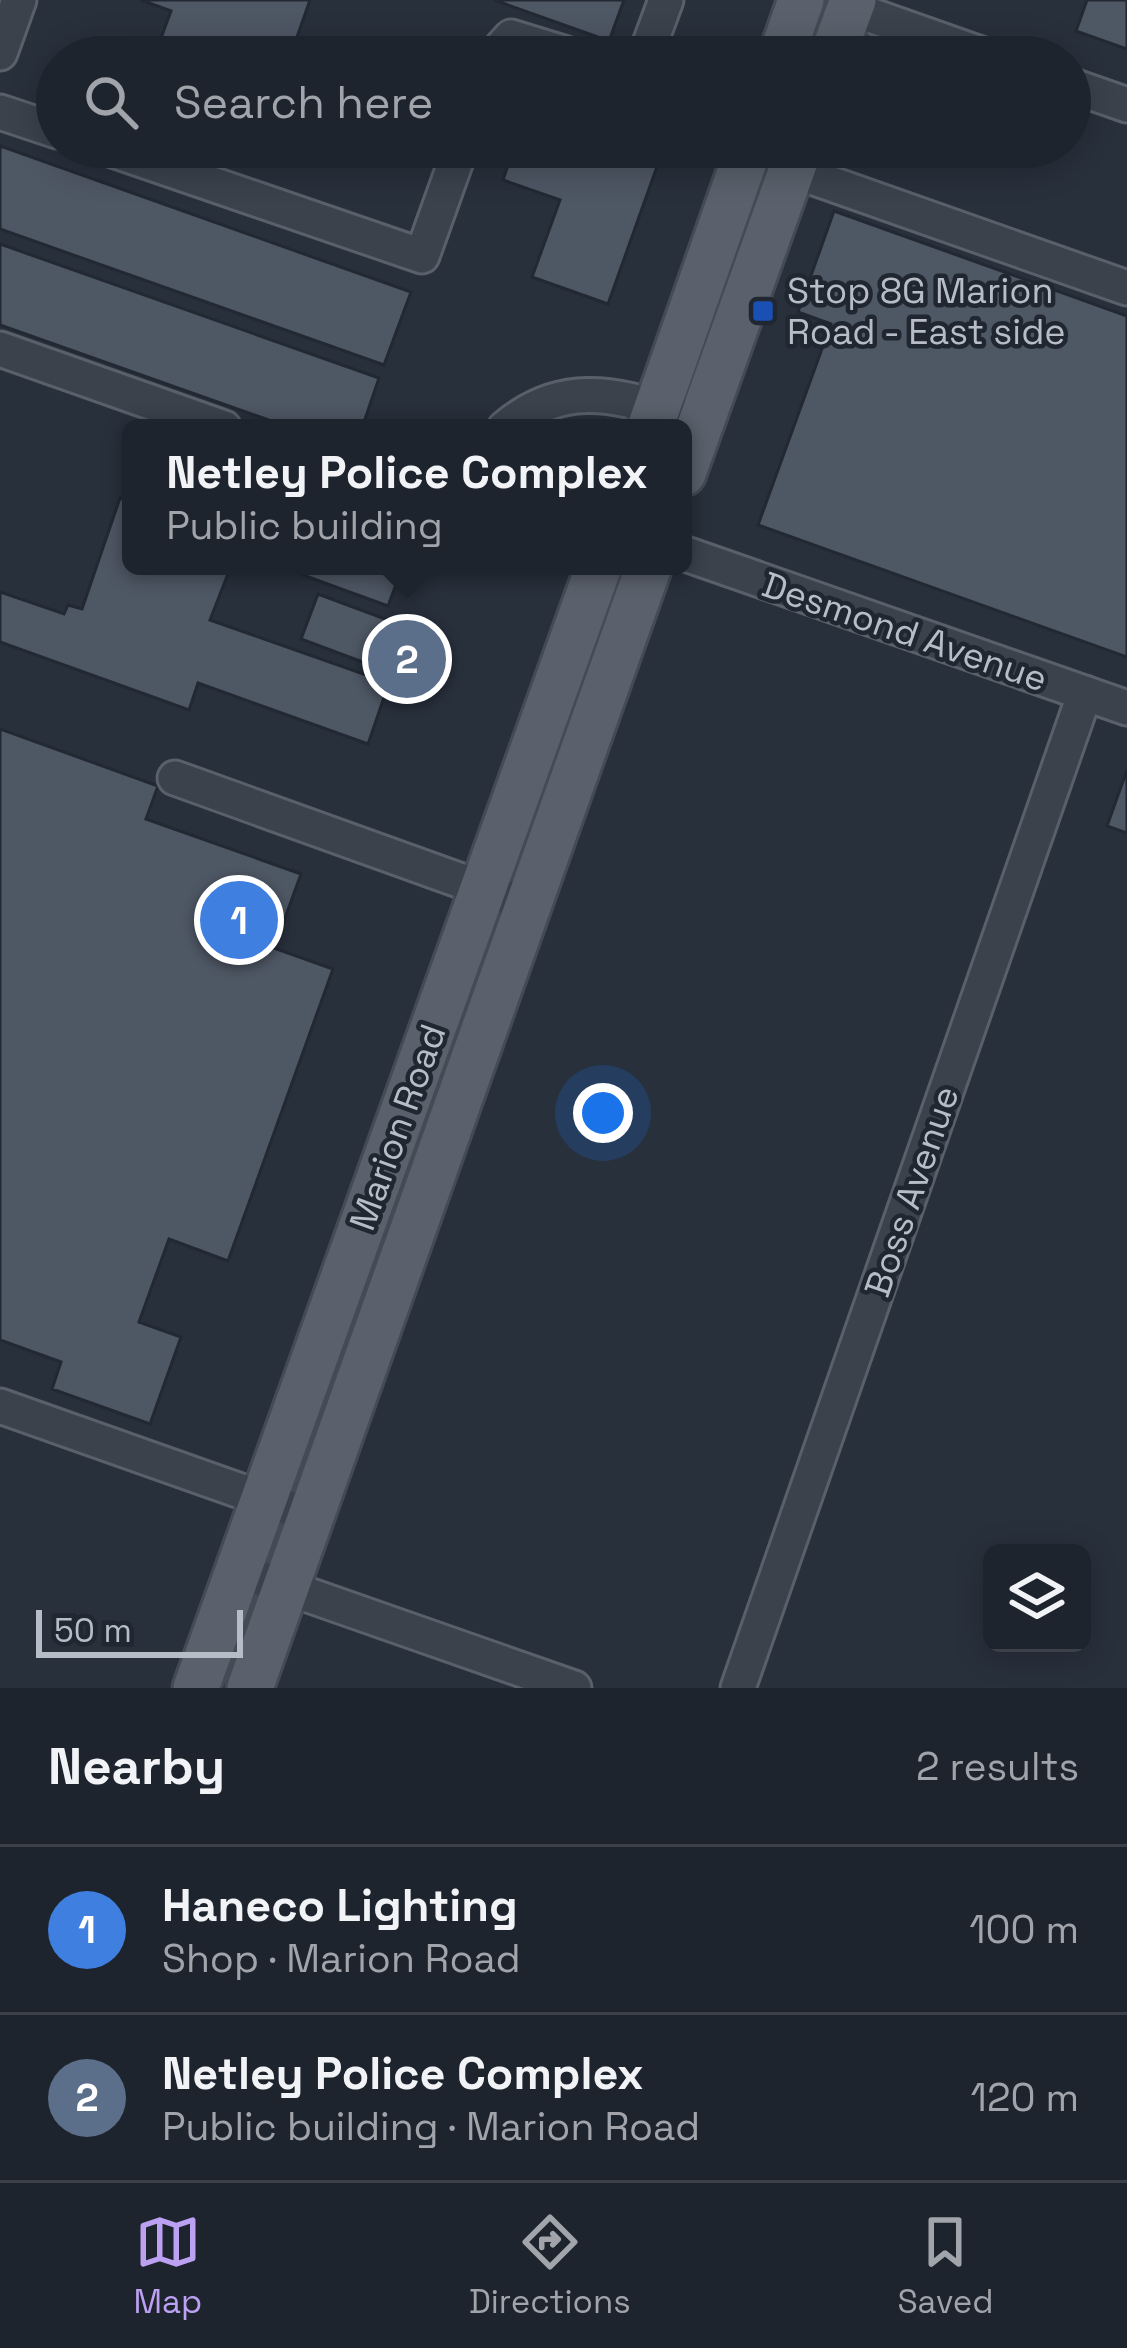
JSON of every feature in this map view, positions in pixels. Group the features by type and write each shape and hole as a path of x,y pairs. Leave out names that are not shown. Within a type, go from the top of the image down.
{"main road":[{"path":"788,36 801,0"},
{"path":"840,36 851,4"},
{"path":"654,418 742,168"},
{"path":"692,447 792,168"},
{"name":"Marion Road","path":"196,1688 596,575"},
{"name":"Marion Road","path":"250,1688 646,575"}],"street":[{"path":"0,53 19,0"},
{"path":"653,36 666,0"},
{"path":"851,4 934,36"},
{"path":"1091,92 1127,105"},
{"path":"0,112 36,124"},
{"path":"165,168 422,256 453,168"},
{"path":"821,168 1127,288"},
{"path":"0,350 198,419"},
{"path":"519,419 552,398 592,393 654,418"},
{"path":"692,421 701,422"},
{"name":"Desmond Avenue","path":"692,556 1127,709"},
{"name":"Boss Avenue","path":"738,1688 1085,693"},
{"path":"176,778 528,905"},
{"path":"0,1406 311,1516"},
{"path":"238,1570 574,1688"}],"building":[{"path":"141,0 310,0 297,36 162,36 171,11"},
{"path":"494,0 624,0 611,36 595,36"},
{"path":"1087,0 1127,0 1127,49 1076,31"},
{"path":"0,146 36,159 36,168 62,168 411,292 384,365 0,229"},
{"path":"507,168 657,168 608,304 532,277 560,200 503,180"},
{"path":"834,211 1127,316 1127,657 758,525 831,324 798,312"},
{"path":"0,244 379,378 365,419 266,419 0,325"},
{"path":"120,498 122,575 228,575 210,620 389,683 368,744 198,683 189,710 0,642 0,592 64,614 68,605 82,609"},
{"path":"303,575 400,575 388,606"},
{"path":"318,594 404,626 402,632 425,646 408,679 301,639"},
{"path":"0,729 158,786 146,819 301,874 274,948 333,969 228,1261 169,1239 139,1322 181,1337 150,1424 52,1389 61,1362 0,1340"},
{"path":"1127,770 1127,833 1107,826"}],"place":[{"name":"Stop 8G Marion Road - East side","path":"763,311"},
{"name":"Netley Police Complex","path":"407,659"},
{"name":"Haneco Lighting","path":"239,920"}]}
